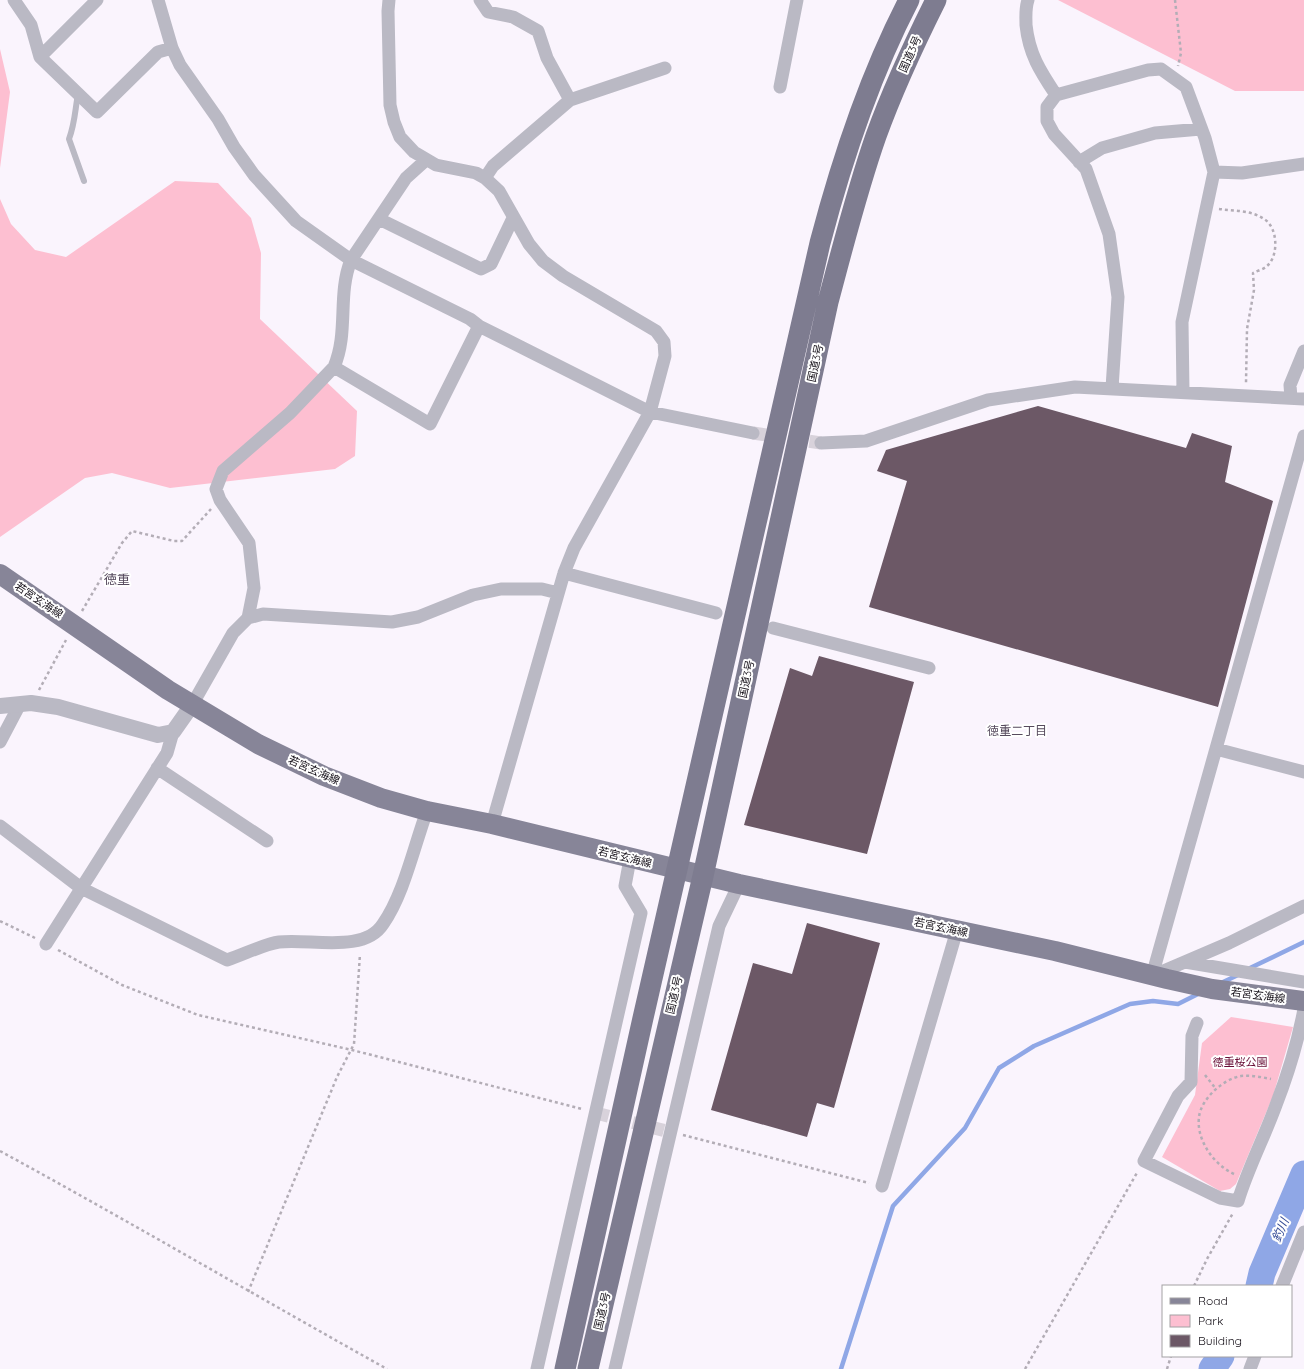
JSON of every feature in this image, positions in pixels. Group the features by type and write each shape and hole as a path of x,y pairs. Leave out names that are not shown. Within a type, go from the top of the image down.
{"highway":[{"name":"国道3号","path":"565,1369 820,242 833,193 865,98 898,21 909,0"},
{"name":"国道3号","path":"588,1369 703,876 828,302 876,136 895,89 936,0"}],"main road":[{"name":"若宮玄海線","path":"0,574 168,690 258,744 324,776 381,798 427,811 492,824 677,870 1055,951 1159,978 1256,995 1304,1001"}],"street":[{"path":"14,0 31,25 40,57 97,112 158,52 172,48"},
{"path":"40,57 97,0"},
{"path":"158,0 172,48 180,66 218,119 234,147 254,175 296,221 351,260 470,319 479,326 650,412 753,433"},
{"path":"389,0 390,105 394,122 400,137 414,152 436,165 476,173 485,178 499,191 529,244 543,261 563,276 656,331 664,342 665,356 650,412 574,548 564,573 492,824"},
{"path":"480,0 488,12 513,17 538,31 548,58 570,100"},
{"path":"780,87 797,0"},
{"path":"1028,0 1025,8 1028,41 1036,64 1056,95"},
{"path":"485,178 493,166 570,100 665,68"},
{"path":"1112,388 1118,297 1109,234 1086,169 1054,134 1047,121 1047,107 1056,95 1148,70 1161,69 1176,78 1186,88 1201,129 1214,172 1182,322 1183,392"},
{"path":"1079,162 1102,148 1155,133 1201,129"},
{"path":"248,618 254,588 249,543 220,500 216,489 223,471 290,413 334,366 341,351 345,274 351,260 406,178 426,160"},
{"path":"1214,172 1242,172 1304,164"},
{"path":"379,219 481,269 491,264 513,218"},
{"path":"334,366 430,424 479,326"},
{"path":"1291,398 1290,385 1304,351"},
{"path":"821,443 866,442 988,400 1075,387 1304,399"},
{"path":"1159,978 1216,749 1304,436"},
{"path":"564,573 716,613"},
{"path":"46,944 167,753 173,732 192,705 233,633 248,618 263,614 392,622 418,616 473,595 501,589 542,589 558,593"},
{"path":"773,628 929,668"},
{"path":"0,706 26,704 58,707 158,735 173,732"},
{"path":"0,742 26,704"},
{"path":"1216,749 1304,772"},
{"path":"157,768 267,841"},
{"path":"0,826 81,888 227,960 278,942 342,942 364,939 383,926 397,897 427,811"},
{"path":"537,1369 641,913 625,886 630,859"},
{"path":"615,1369 719,926 739,884"},
{"path":"1159,978 1185,962 1229,943 1304,906"},
{"path":"882,1186 957,930"},
{"path":"1185,962 1304,982"},
{"path":"1198,1024 1192,1036 1192,1082 1178,1096 1144,1160 1220,1198 1238,1201 1245,1179 1284,1082 1301,1027 1304,1009"},
{"path":"1282,1285 1304,1232"},
{"path":"1250,1369 1255,1357"}],"lane":[{"path":"78,94 74,112 75,122 69,139 84,181"}],"path":[{"path":"1175,0 1181,53 1176,78"},
{"path":"1206,208 1253,213 1265,219 1272,226 1276,238 1274,254 1268,266 1253,273 1254,290 1247,329 1246,396"},
{"path":"26,704 122,543 132,531 174,541 182,541 220,500"},
{"path":"0,921 122,985 198,1015 352,1050 596,1113"},
{"path":"248,1292 337,1077 352,1050 358,960 364,939"},
{"path":"1245,1179 1228,1172 1205,1149 1199,1117 1206,1101 1216,1089 1229,1080 1241,1076 1258,1076 1284,1082"},
{"path":"670,1132 882,1186"},
{"path":"0,1151 161,1240 248,1292 387,1369"},
{"path":"1025,1369 1144,1160"},
{"path":"1195,1285 1238,1201"},
{"path":"1167,1369 1171,1357"}],"green space":[{"path":"1058,0 1304,0 1304,91 1235,91"},
{"path":"0,49 10,92 0,168"},
{"path":"175,181 218,183 251,218 261,253 260,319 357,411 355,456 335,469 170,488 112,473 85,478 0,537 0,199 11,224 35,250 66,257"},
{"name":"徳重桜公園","path":"1231,1017 1293,1027 1273,1096 1236,1184 1230,1189 1220,1191 1162,1157 1195,1095 1202,1043"}],"building":[{"path":"1038,406 1186,448 1192,433 1232,446 1225,482 1273,501 1218,707 869,607 907,481 877,471 886,450"},
{"path":"819,656 914,682 867,854 744,825 790,668 812,676"},
{"path":"807,923 880,943 834,1108 817,1103 807,1137 711,1110 753,963 792,974"}],"waterway":[{"path":"1248,969 1304,942"},
{"path":"1221,983 1238,975"},
{"path":"841,1369 893,1206 965,1128 999,1068 1034,1046 1130,1004 1153,1001 1178,1004 1200,993"},
{"name":"釣川","path":"1259,1285 1262,1273 1304,1174"},
{"name":"釣川","path":"1212,1369 1220,1357"}],"tunnel":[{"path":"753,433 821,443"},
{"path":"596,1113 670,1132"}],"district":[{"name":"徳重","path":"117,579"},
{"name":"徳重二丁目","path":"1017,730"}]}
